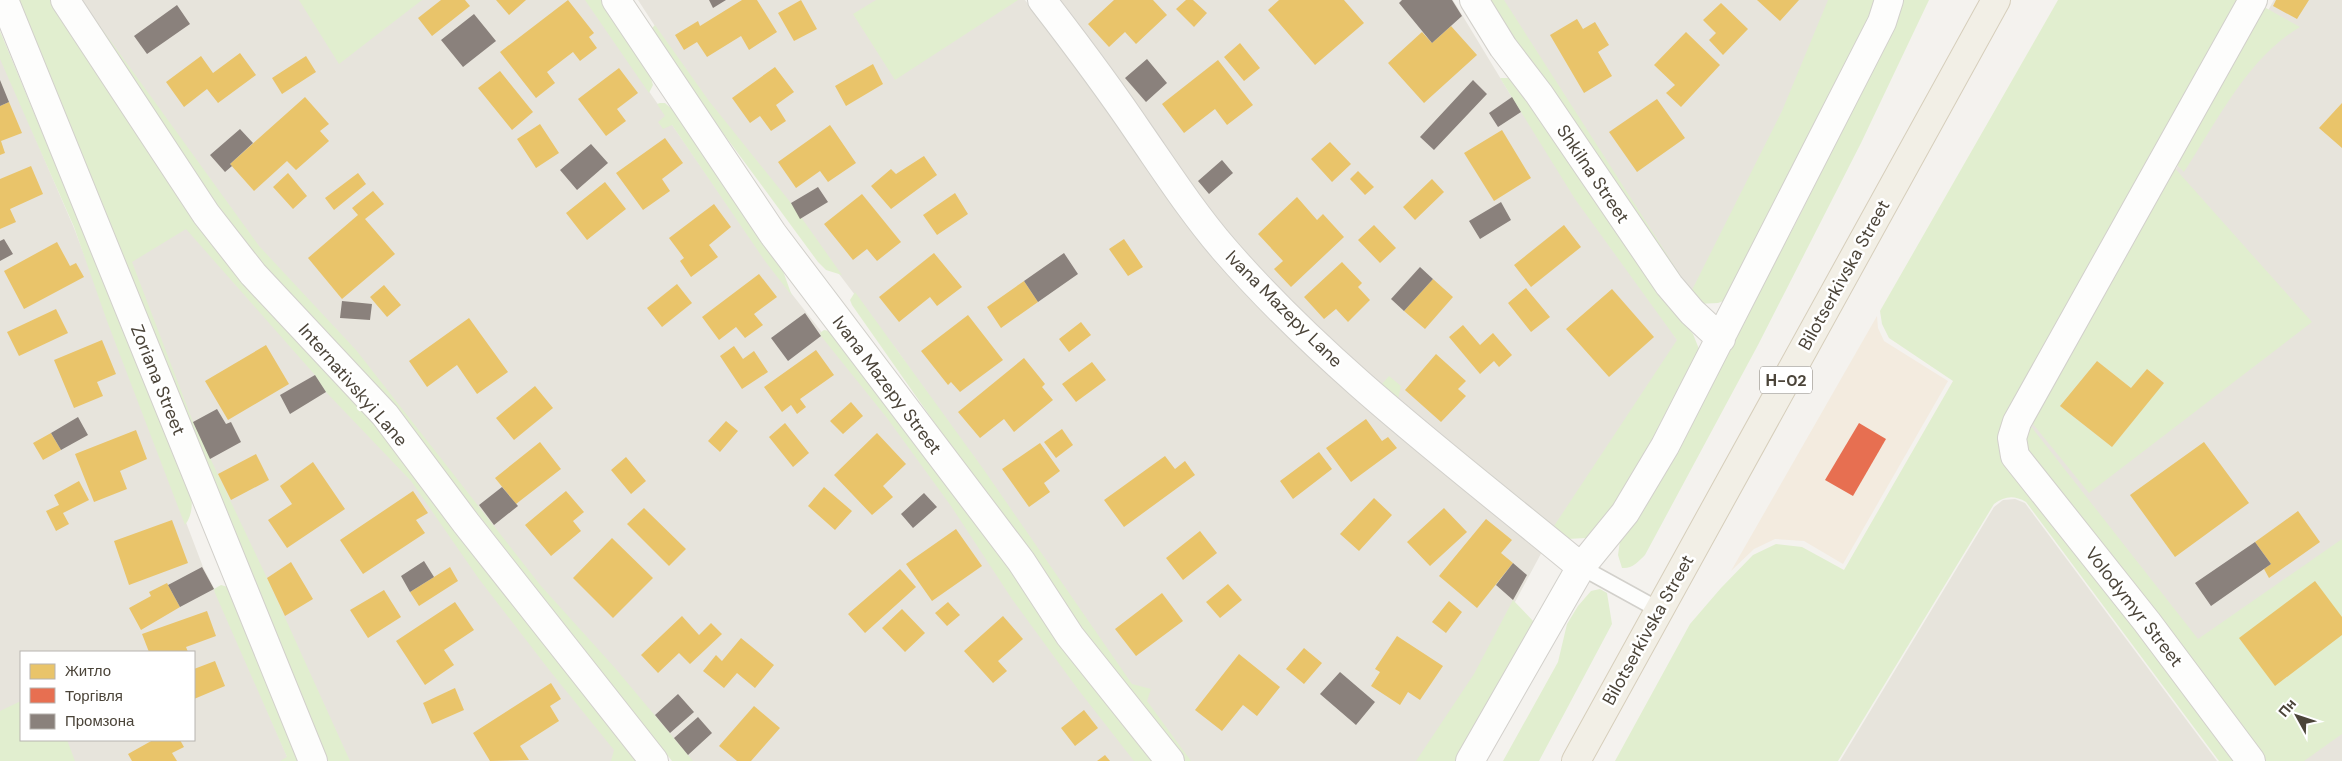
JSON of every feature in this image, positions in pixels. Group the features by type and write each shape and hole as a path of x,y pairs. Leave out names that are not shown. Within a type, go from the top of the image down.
{"main road":[{"name":"Bilotserkivska Street","path":"1576,761 1996,0"}],"street":[{"name":"Zoriana Street","path":"4,0 313,761"},
{"name":"Internativskyi Lane","path":"64,0 206,214 254,274 385,415 466,523 654,761"},
{"name":"Ivana Mazepy Street","path":"616,0 773,234 1021,561 1070,636 1170,761"},
{"name":"Ivana Mazepy Lane","path":"1042,0 1095,68 1172,181 1223,248 1293,323 1385,405 1581,567"},
{"name":"Shkilna Street","path":"1474,0 1503,47 1539,94 1669,286 1692,312 1722,339"},
{"path":"1470,761 1581,567 1625,513 1665,446 1722,339 1882,22 1889,0"},
{"name":"Volodymyr Street","path":"2251,761 2147,622 2015,456 2012,438 2017,422 2253,0"}],"lane":[{"path":"1581,567 1659,610"}],"shaded area":[{"path":"80,0 586,0 766,261 889,418 1135,761 692,761 539,585 257,246"},
{"path":"638,0 1025,0 1160,179 1544,548 1476,675 1418,761 1190,761 1130,684 899,353 707,100"},
{"path":"1058,0 1453,0 1513,99 1678,341 1555,527 1379,385 1285,299 1204,206"},
{"path":"1503,0 1830,0 1784,109 1691,295"},
{"path":"2274,0 2342,0 2342,761 2291,761 2027,426"},
{"path":"0,56 74,228 203,567 215,590 289,761 0,761"},
{"path":"187,227 413,482 626,761 349,761 191,421 131,261"},
{"path":"1877,316 1878,328 1884,341 1948,381 1843,564 1804,541 1775,539 1754,549 1731,571"},
{"path":"2015,499 2025,503 2217,761 1840,761 1994,507 2003,500"}],"green space":[{"path":"8,0 51,0 90,58 332,376 420,476 641,761 611,761 614,750 479,579 411,481 326,392 315,375 186,229 132,262 193,422 267,578 350,761 328,761 214,480"},
{"path":"81,0 259,246 356,350 541,586 615,668 693,761 672,761 396,410 261,267 212,207"},
{"path":"299,0 422,0 339,64"},
{"path":"585,0 601,0 631,41 650,75 653,85 649,93"},
{"path":"876,0 1018,0 895,80 853,14"},
{"path":"1488,0 1504,0 1691,292 1782,111 1828,0 1879,0 1729,299 1718,303 1697,304 1512,39"},
{"path":"1901,0 1929,0 1861,143 1758,345 1645,555 1632,566 1622,568 1618,555 1620,541 1798,219 1892,28"},
{"path":"2058,0 2240,0 2004,436 2064,529 2239,761 2219,761 2026,502 2010,497 1994,504 1838,761 1615,761 1690,624 1753,555 1776,544 1802,547 1844,570 1953,381 1889,338 1882,324 1880,311"},
{"path":"2266,8 2300,27 2264,55 2249,73 2234,92 2184,172 2174,162 2258,12"},
{"path":"655,25 709,101 791,203 842,275 826,270 818,262 651,36 650,30"},
{"path":"0,31 80,224 187,472 192,506 189,519 185,525 107,321 74,227 0,59"},
{"path":"1500,78 1510,78 1521,85 1658,289 1693,334 1699,349 1698,362 1626,490 1586,538 1567,539 1388,399 1381,385 1389,376 1401,386 1398,399 1554,526 1677,340 1575,199"},
{"path":"665,103 673,110 782,268 792,296 765,261 672,125 663,129 658,122 665,116 657,104"},
{"path":"2172,165 2312,322 2089,493 2029,419","holes":["2097,361 2131,388 2147,369 2164,382 2112,447 2060,406"]},
{"path":"855,292 984,470 1132,684 1151,689 1147,701 1191,761 1179,761 1089,643 852,305 850,300"},
{"path":"824,330 829,331 977,518 1088,679 1152,761 1134,761 1077,688 1012,599 951,506 887,418 821,336 820,333"},
{"path":"2026,420 2198,639 2342,539 2342,734 2304,761 2264,761 2027,457 2023,427"},
{"path":"221,585 228,587 299,761 280,761 287,757 215,593 214,589"},
{"path":"1600,589 1607,593 1612,624 1539,761 1503,761 1558,662 1567,624 1578,606 1591,591"},
{"path":"1513,600 1534,622 1464,761 1416,761 1474,674"},
{"path":"20,701 20,741 67,741 75,761 0,761 0,711"}],"building: Житло":[{"path":"441,0 465,0 470,6 432,36 418,18"},
{"path":"496,0 526,0 509,15"},
{"path":"568,0 594,33 589,37 597,48 580,61 573,52 547,72 555,83 536,98 500,52"},
{"path":"742,0 757,0 777,32 749,50 741,36 707,57 697,42 684,50 675,35 698,21 700,26"},
{"path":"801,0 817,29 794,41 778,13"},
{"path":"1114,0 1153,0 1167,15 1136,44 1125,32 1109,47 1088,24"},
{"path":"1186,0 1193,0 1207,13 1194,27 1176,9"},
{"path":"1279,0 1344,0 1364,23 1315,65 1268,10"},
{"path":"1757,0 1799,0 1780,21"},
{"path":"2276,0 2309,0 2297,19 2273,6"},
{"path":"1721,3 1748,29 1723,55 1709,40 1716,33 1703,20"},
{"path":"1577,19 1583,29 1595,22 1609,45 1598,52 1612,76 1584,93 1550,35"},
{"path":"1451,26 1477,55 1424,103 1388,63 1422,32 1432,43"},
{"path":"1686,32 1720,65 1681,107 1666,93 1675,85 1654,65"},
{"path":"1240,43 1260,68 1244,81 1224,57"},
{"path":"240,53 256,75 218,103 207,89 184,107 166,82 201,56 213,73"},
{"path":"306,56 316,72 282,94 272,78"},
{"path":"1218,60 1253,105 1227,125 1215,109 1184,133 1162,104"},
{"path":"873,64 883,84 846,106 835,86"},
{"path":"775,67 794,92 776,105 786,121 771,131 760,116 750,123 732,98"},
{"path":"619,68 638,93 617,109 626,121 606,136 578,99"},
{"path":"500,71 533,112 512,130 478,88"},
{"path":"305,97 329,124 320,131 329,141 296,170 287,161 254,191 230,164"},
{"path":"1657,99 1685,138 1637,172 1609,132"},
{"path":"9,102 22,133 1,141 5,153 0,155 0,106"},
{"path":"2342,103 2342,148 2319,128"},
{"path":"540,124 559,153 536,168 517,139"},
{"path":"830,125 856,163 828,182 820,171 796,188 778,162"},
{"path":"1502,130 1531,178 1494,201 1464,153"},
{"path":"665,138 683,163 662,179 670,191 643,210 616,173"},
{"path":"1330,142 1351,164 1332,182 1311,159"},
{"path":"924,156 937,175 891,209 871,186 891,169 896,174"},
{"path":"31,166 43,194 10,209 16,222 0,229 0,179"},
{"path":"1358,171 1374,187 1365,195 1350,179"},
{"path":"288,173 307,196 293,209 273,187"},
{"path":"358,173 366,184 334,210 325,198"},
{"path":"1432,179 1444,192 1415,220 1403,207"},
{"path":"605,182 626,209 587,240 566,213"},
{"path":"373,191 384,204 365,219 395,254 342,299 308,258 358,215 352,208"},
{"path":"955,193 968,214 937,235 923,215"},
{"path":"862,194 901,242 877,261 867,249 853,260 824,224"},
{"path":"1297,197 1317,220 1323,214 1344,237 1291,287 1274,269 1283,261 1258,234"},
{"path":"714,204 731,227 709,245 718,257 691,277 680,261 684,258 669,238"},
{"path":"1374,225 1396,248 1380,263 1358,240"},
{"path":"1564,225 1581,247 1531,287 1514,265"},
{"path":"1124,239 1143,267 1128,276 1109,249"},
{"path":"57,242 70,266 76,263 84,277 24,309 4,271"},
{"path":"934,253 962,287 937,306 930,297 899,322 879,297"},
{"path":"1342,262 1362,283 1358,287 1370,300 1348,322 1336,309 1324,319 1304,297"},
{"path":"759,274 777,297 754,314 763,325 745,338 736,327 719,340 702,317"},
{"path":"1433,279 1453,297 1425,329 1404,311"},
{"path":"1024,281 1038,302 1001,328 987,307"},
{"path":"677,284 692,303 662,327 647,308"},
{"path":"384,285 401,305 387,317 370,297"},
{"path":"1526,288 1550,317 1531,332 1508,303"},
{"path":"1612,289 1654,337 1609,377 1566,329"},
{"path":"56,309 68,333 19,356 7,332"},
{"path":"968,315 1003,360 960,392 951,382 948,385 921,351"},
{"path":"469,318 508,372 477,394 457,365 427,387 409,361"},
{"path":"1081,322 1091,335 1069,352 1059,339"},
{"path":"1463,325 1480,345 1493,333 1512,355 1499,367 1494,361 1480,374 1449,337"},
{"path":"102,340 116,374 97,382 103,396 74,408 54,360"},
{"path":"266,345 289,384 228,420 205,381"},
{"path":"734,346 743,359 754,351 768,372 742,389 720,356"},
{"path":"816,350 834,375 800,399 806,407 797,414 791,405 782,412 764,387"},
{"path":"1436,354 1466,381 1458,389 1466,396 1441,422 1405,390"},
{"path":"1024,358 1045,384 1042,387 1053,400 1014,432 1004,419 980,438 958,412"},
{"path":"2097,361 2131,388 2147,369 2164,383 2112,447 2060,406"},
{"path":"1092,362 1106,380 1076,402 1062,384"},
{"path":"535,386 553,408 514,440 496,418"},
{"path":"851,402 863,416 843,434 830,421"},
{"path":"1366,419 1382,441 1388,437 1397,448 1351,482 1326,448"},
{"path":"726,421 738,431 720,452 708,441"},
{"path":"785,423 809,453 793,467 769,437"},
{"path":"1062,429 1073,445 1056,458 1044,442"},
{"path":"136,430 147,459 120,471 127,489 94,502 75,454"},
{"path":"51,433 61,450 43,460 33,443"},
{"path":"877,433 906,464 883,486 893,497 872,515 834,475"},
{"path":"540,442 561,469 516,504 495,478"},
{"path":"2204,442 2249,503 2175,557 2130,495"},
{"path":"1040,443 1060,471 1044,483 1050,492 1029,507 1002,469"},
{"path":"1319,452 1332,469 1293,499 1280,481"},
{"path":"256,454 269,480 231,500 218,474"},
{"path":"1165,456 1175,469 1185,461 1195,475 1124,527 1104,500"},
{"path":"626,457 646,481 631,494 611,470"},
{"path":"313,462 345,509 287,548 268,520 292,504 280,486"},
{"path":"79,481 89,500 63,513 69,524 56,531 46,511 59,505 54,495"},
{"path":"824,487 852,511 835,530 808,506"},
{"path":"413,491 428,513 416,520 425,533 363,574 340,540"},
{"path":"566,491 584,512 573,521 581,531 551,556 525,525"},
{"path":"1374,498 1392,515 1359,551 1340,534"},
{"path":"644,508 686,549 669,566 627,524"},
{"path":"1444,508 1467,532 1430,566 1407,542"},
{"path":"2298,511 2320,542 2269,578 2264,569 2271,564 2255,542"},
{"path":"1486,519 1512,540 1501,553 1513,563 1477,608 1439,576"},
{"path":"172,520 188,563 129,585 114,541"},
{"path":"956,529 982,566 932,601 906,564"},
{"path":"1200,531 1217,553 1183,580 1166,558"},
{"path":"612,538 653,578 613,618 573,578"},
{"path":"291,562 313,599 285,616 267,578"},
{"path":"450,567 458,581 419,606 410,592"},
{"path":"900,569 916,587 865,633 848,614"},
{"path":"2315,581 2342,617 2342,635 2275,686 2239,638"},
{"path":"167,583 180,607 141,630 129,608 151,596 149,592"},
{"path":"1228,584 1242,600 1220,618 1206,602"},
{"path":"384,590 401,617 368,638 350,610"},
{"path":"1162,593 1183,621 1136,656 1115,629"},
{"path":"1449,601 1462,612 1446,633 1432,622"},
{"path":"455,602 474,630 444,650 454,665 425,685 396,641"},
{"path":"948,602 960,615 947,626 935,613"},
{"path":"902,609 925,633 905,652 882,628"},
{"path":"207,611 216,636 186,647 188,651 149,651 142,634"},
{"path":"682,616 699,635 711,623 722,634 690,664 679,653 658,673 641,655"},
{"path":"1003,616 1023,639 998,661 1007,671 993,683 964,651"},
{"path":"1397,636 1443,666 1420,700 1408,692 1400,705 1371,686 1380,672 1375,669"},
{"path":"741,638 774,665 755,688 737,673 724,688 703,671 716,655 722,661"},
{"path":"1304,648 1322,663 1304,684 1286,669"},
{"path":"1239,654 1280,687 1257,716 1243,705 1222,731 1195,710"},
{"path":"215,661 225,686 195,699 195,669"},
{"path":"551,683 561,699 550,706 559,721 520,746 529,760 490,761 473,733"},
{"path":"455,688 464,710 432,724 423,703"},
{"path":"754,706 780,728 751,761 737,761 719,746"},
{"path":"1084,710 1098,728 1075,746 1061,728"},
{"path":"151,741 181,741 184,747 172,753 177,761 132,761 128,754"},
{"path":"1105,755 1110,761 1097,761"}],"building: Торгівля":[{"path":"1859,423 1886,439 1853,496 1825,480"}],"building: Промзона":[{"path":"709,0 726,0 713,8"},
{"path":"1402,0 1452,0 1462,16 1432,43 1399,3"},
{"path":"177,5 190,24 147,54 134,36"},
{"path":"474,14 496,41 463,67 441,40"},
{"path":"1147,59 1167,83 1146,102 1125,78"},
{"path":"0,80 9,102 0,106"},
{"path":"1473,80 1487,94 1434,150 1420,137"},
{"path":"1512,97 1521,112 1498,127 1489,113"},
{"path":"240,129 253,143 230,164 232,166 225,172 210,155"},
{"path":"591,144 608,163 577,190 560,170"},
{"path":"1222,160 1233,173 1209,194 1198,181"},
{"path":"818,187 828,202 800,219 791,203"},
{"path":"1501,202 1511,220 1480,239 1469,221"},
{"path":"4,239 13,254 0,261 0,241"},
{"path":"1064,253 1078,274 1038,302 1024,281"},
{"path":"1420,267 1433,279 1404,311 1391,299"},
{"path":"342,301 372,304 370,320 340,318"},
{"path":"805,313 821,336 788,361 771,338"},
{"path":"315,375 326,392 290,414 280,395"},
{"path":"217,409 226,424 231,422 241,442 210,459 193,422"},
{"path":"78,417 88,435 61,450 51,433"},
{"path":"502,487 518,506 494,525 479,505"},
{"path":"924,493 937,507 913,528 901,514"},
{"path":"2255,542 2271,564 2211,606 2195,583"},
{"path":"424,561 434,577 410,592 401,576"},
{"path":"1513,563 1527,575 1513,600 1496,585"},
{"path":"202,567 214,589 180,607 168,585"},
{"path":"1340,672 1375,702 1356,725 1320,694"},
{"path":"678,694 694,712 670,733 655,715"},
{"path":"698,717 712,733 688,755 674,738"}]}
